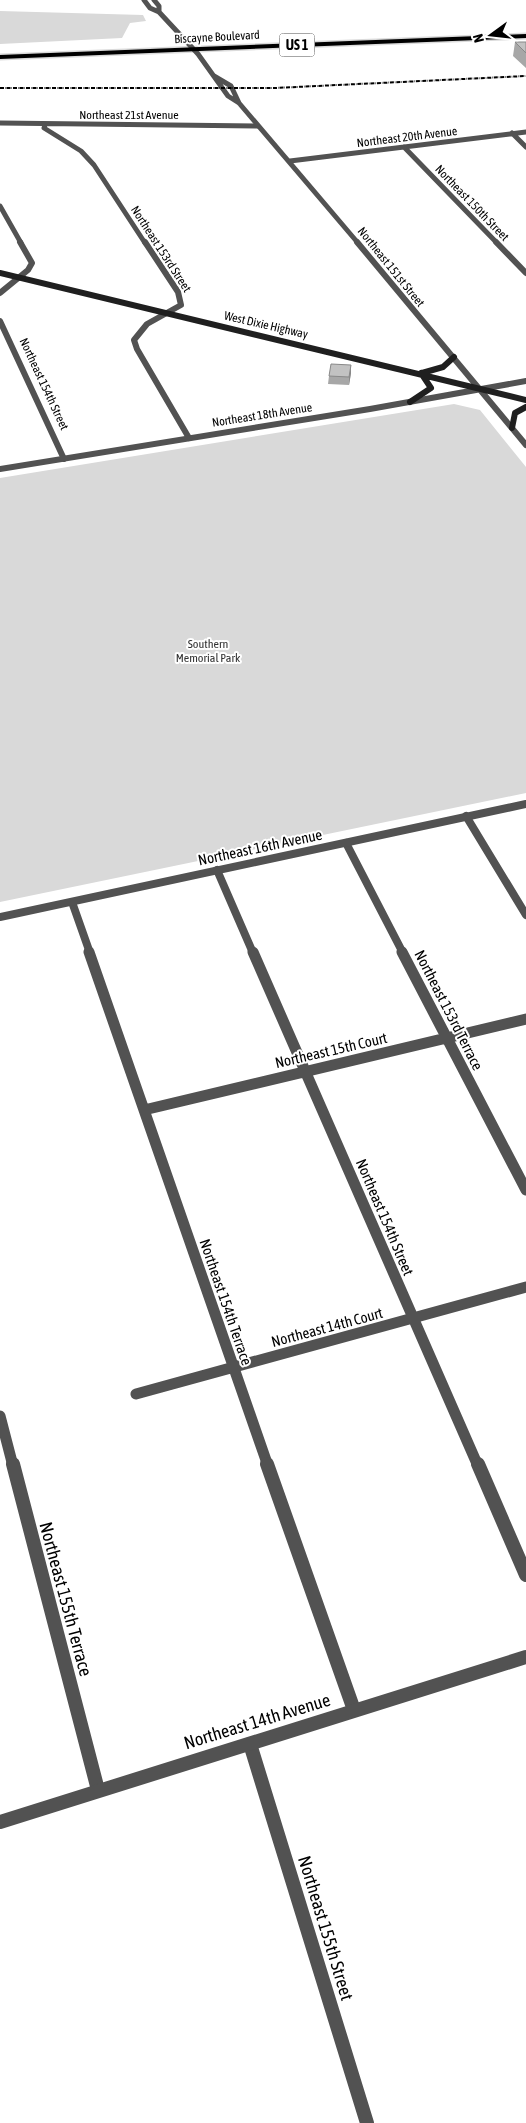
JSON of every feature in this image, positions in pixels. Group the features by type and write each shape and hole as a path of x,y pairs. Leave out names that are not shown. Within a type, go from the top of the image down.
{"main road":[{"name":"Biscayne Boulevard","path":"0,49 526,30"},
{"path":"400,35 404,41"},
{"name":"Biscayne Boulevard","path":"0,57 526,36"},
{"name":"West Dixie Highway","path":"0,273 421,373 526,400"},
{"path":"410,402 425,394 431,388 421,373 443,367 454,357"},
{"path":"512,428 515,413 526,407"}],"street":[{"name":"Northeast 151st Street","path":"144,0 150,8 159,12 187,42 214,76 215,81 228,96 239,103 290,161 526,445"},
{"name":"Northeast 151st Street","path":"154,0 159,6 159,12"},
{"name":"Northeast 151st Street","path":"214,76 226,81 239,95 239,103"},
{"name":"Northeast 21st Avenue","path":"0,123 258,126"},
{"name":"Northeast 153rd Street","path":"45,125 44,128 81,151 94,165 178,292 182,302 136,334 134,340 137,349 189,438"},
{"name":"Northeast 20th Avenue","path":"290,161 526,132"},
{"path":"512,133 526,147"},
{"name":"Northeast 150th Street","path":"404,147 526,273"},
{"path":"0,206 32,264 20,278 0,293"},
{"name":"Northeast 154th Street","path":"0,321 64,459"},
{"name":"Northeast 18th Avenue","path":"0,469 410,402 526,381"},
{"name":"Northeast 16th Avenue","path":"0,917 526,804"},
{"path":"466,816 526,915"},
{"name":"Northeast 153rd Terrace","path":"346,843 526,1190"},
{"name":"Northeast 154th Street","path":"217,870 412,1319 526,1575"},
{"name":"Northeast 154th Terrace","path":"72,902 233,1368 354,1710"},
{"name":"Northeast 15th Court","path":"144,1110 526,1019"},
{"name":"Northeast 14th Court","path":"136,1394 526,1287"},
{"name":"Northeast 155th Terrace","path":"0,1416 98,1790"},
{"name":"Northeast 14th Avenue","path":"0,1822 526,1656"},
{"name":"Northeast 155th Street","path":"250,1744 367,2123"}],"green space":[{"path":"0,11 143,15 146,21 130,23 122,38 0,44"},
{"name":"Southern Memorial Park","path":"454,404 480,410 526,467 526,793 0,902 0,478"}],"building":[{"path":"515,42 526,42 526,53"},
{"path":"331,364 351,365 349,377 329,376"}],"railway":[{"path":"0,88 275,88 526,76"}]}
